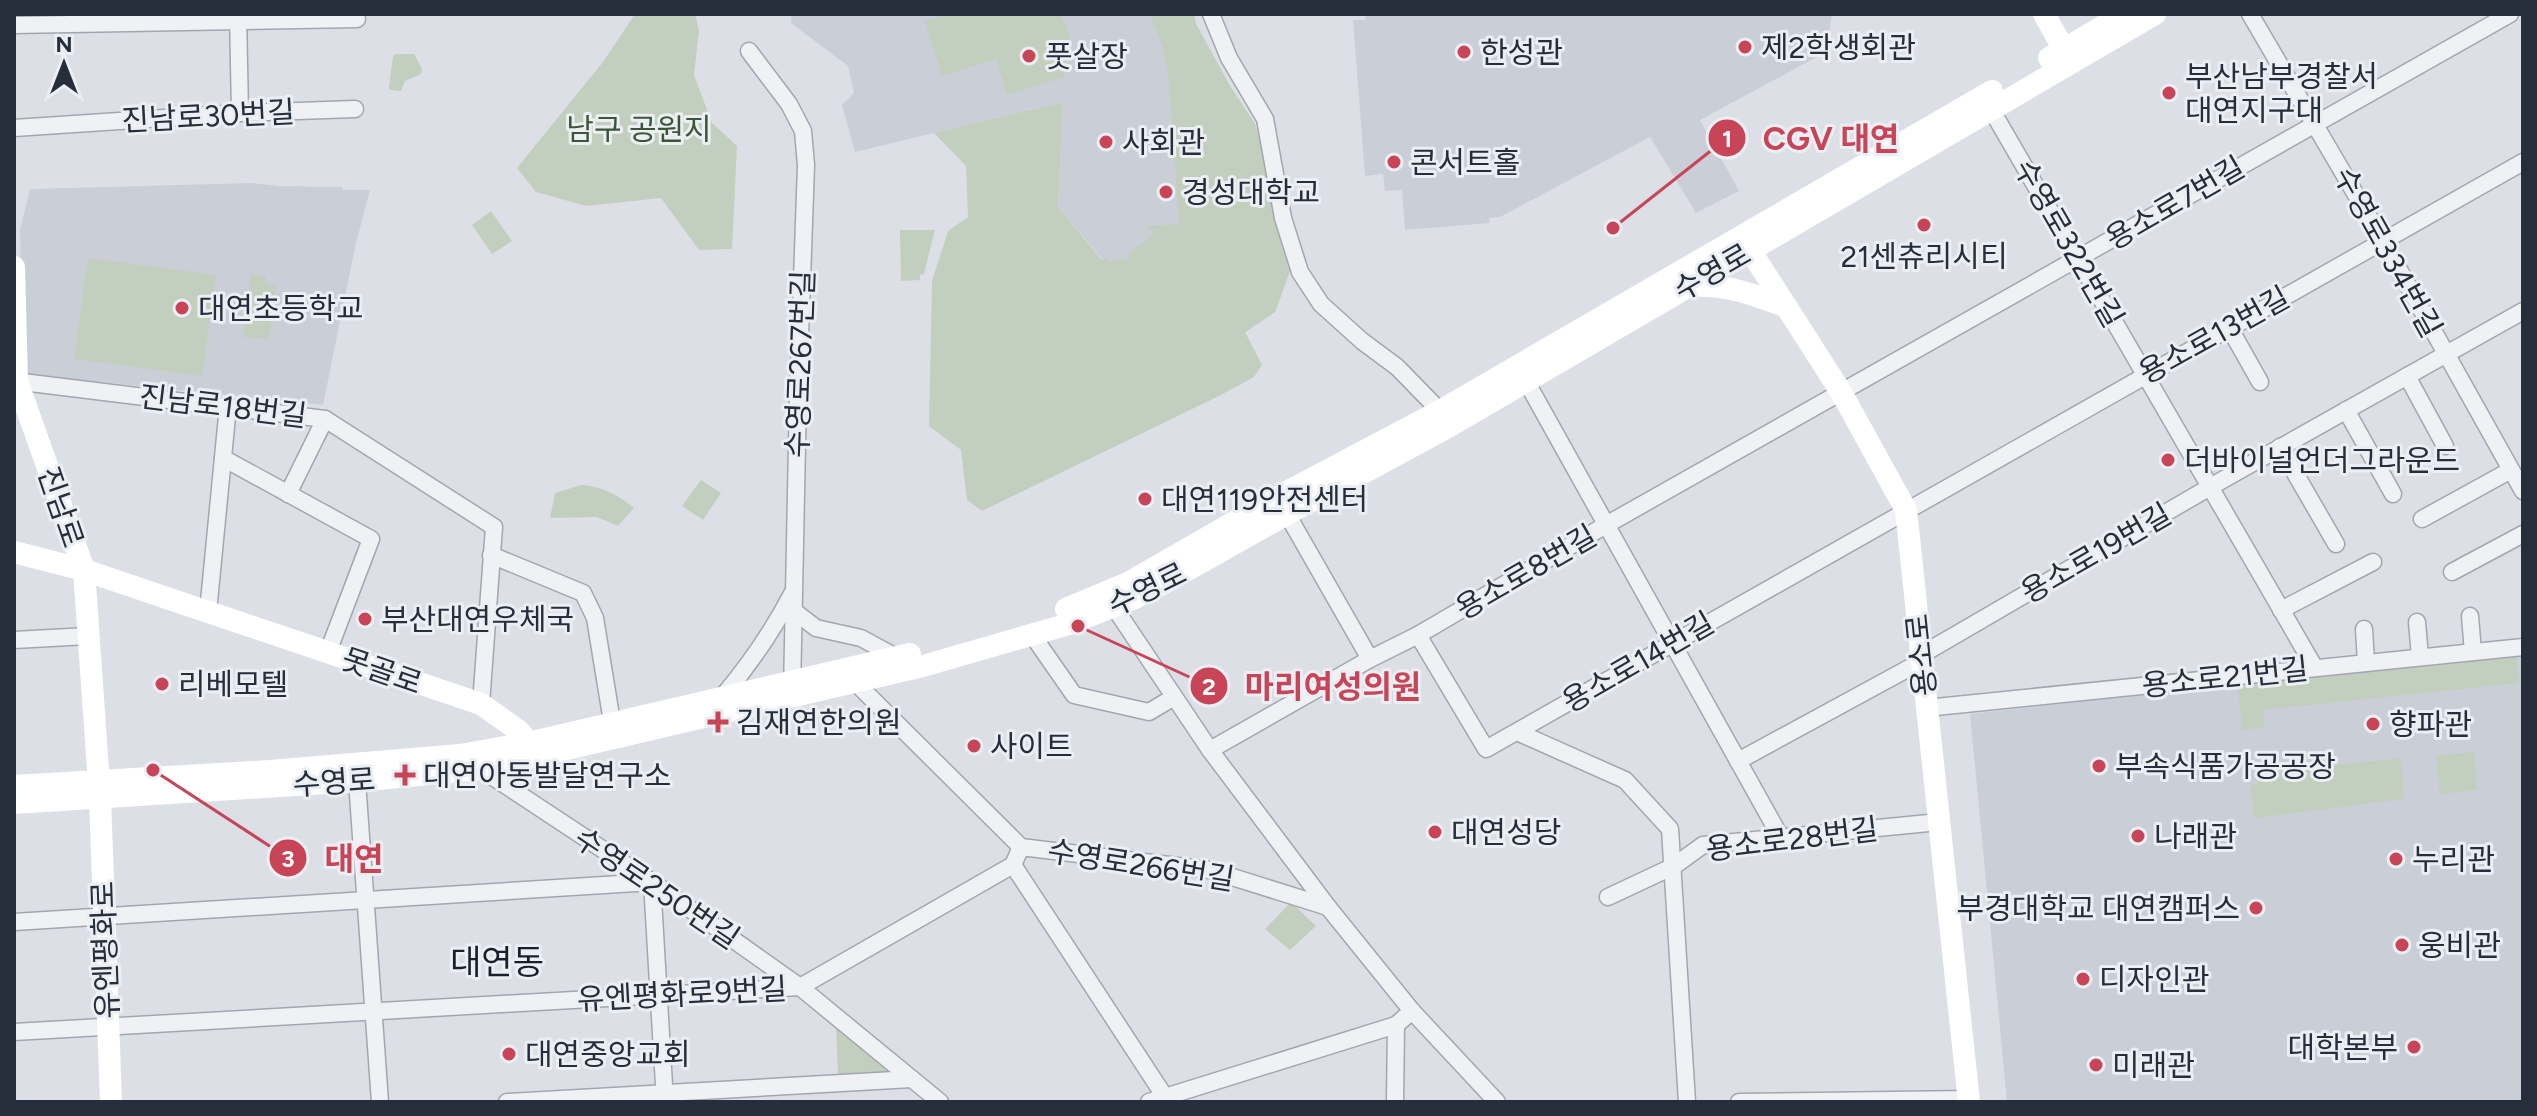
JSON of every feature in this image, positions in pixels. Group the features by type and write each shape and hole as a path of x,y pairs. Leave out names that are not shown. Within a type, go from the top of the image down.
{"main road":[{"path":"2044,14 2068,57"},
{"name":"수영로","path":"14,786 99,789 357,781 481,769 612,722 723,696 855,682 1033,636 1114,607 1168,581 1448,427 1991,109 2068,57 2124,14"},
{"name":"수영로","path":"14,803 99,789 270,771 534,749 792,688 1022,624 1105,593 1440,411 1741,235 2068,57 2155,14"},
{"name":"용소로","path":"1750,250 1841,392 1906,510 1968,1101"},
{"name":"진남로","path":"14,267 15,381 84,570 99,789"},
{"path":"1686,287 1714,285 1732,288 1787,307"},
{"name":"못골로","path":"14,552 84,570 481,704 503,719 534,749"},
{"name":"유엔평화로","path":"99,789 111,1102"}],"street":[{"path":"1211,14 1229,58 1265,119 1283,218 1300,272 1321,304 1397,367 1440,411"},
{"name":"수영로334번길","path":"2250,14 2383,241 2523,491"},
{"name":"용소로7번길","path":"1841,392 2510,14"},
{"path":"238,18 240,113"},
{"path":"14,25 238,18 357,19"},
{"name":"수영로267번길","path":"749,51 789,104 803,131 806,165 792,688"},
{"name":"진남로30번길","path":"14,128 240,113 355,109"},
{"name":"수영로322번길","path":"1991,109 2315,668"},
{"name":"용소로13번길","path":"1906,510 2523,162"},
{"name":"용소로19번길","path":"1738,761 1921,658 2210,487 2523,311"},
{"path":"2229,327 2260,382"},
{"path":"2407,376 2445,446"},
{"name":"진남로18번길","path":"15,381 325,419 494,527 491,555"},
{"path":"1526,381 1780,836"},
{"name":"용소로8번길","path":"1210,750 1418,635 1841,392"},
{"path":"208,612 228,406"},
{"path":"2346,410 2393,494"},
{"path":"288,494 325,419"},
{"path":"2280,447 2336,544"},
{"path":"223,458 371,539 328,652"},
{"path":"2422,519 2511,470"},
{"name":"용소로14번길","path":"1418,635 1486,749 1906,510"},
{"path":"1287,514 1370,659"},
{"path":"2452,572 2523,534"},
{"path":"481,704 491,555 583,593 595,618 612,722"},
{"path":"2281,610 2373,562"},
{"path":"723,696 754,660 794,589"},
{"path":"1114,607 1210,750 1328,907 1412,1011 1497,1102"},
{"path":"794,611 816,628 861,638 896,657"},
{"path":"2470,616 2473,652"},
{"path":"2417,622 2420,657"},
{"path":"2364,629 2366,663"},
{"path":"14,640 88,636"},
{"path":"1033,636 1074,695 1149,712 1174,697"},
{"name":"용소로21번길","path":"1926,708 2523,647"},
{"name":"수영로266번길","path":"855,682 1021,847 1210,870 1328,907"},
{"path":"1517,732 1625,780 1670,829 1687,1102"},
{"name":"수영로250번길","path":"481,769 652,882 800,987 940,1102"},
{"path":"357,781 380,1102"},
{"name":"용소로28번길","path":"1608,897 1674,866 1703,845 1939,822"},
{"path":"1021,847 1013,865 1157,1099 1396,1025 1412,1011"},
{"name":"유엔평화로9번길","path":"14,1032 800,987 1013,865"},
{"path":"14,922 652,882 664,1097"},
{"path":"1395,1102 1396,1025"},
{"path":"507,1102 664,1097 912,1079"},
{"path":"1739,1102 1968,1101"}],"shaded area":[{"name":"경성대학교","path":"792,14 1194,14 1196,24 1230,86 1255,124 1271,178 1281,244 1290,271 1275,312 1194,367 1058,207 1063,102 855,152 842,105 854,93 848,66 791,23"},
{"name":"경성대학교","path":"1366,14 1832,14 1826,52 1700,120 1739,191 1696,213 1650,137 1500,217 1489,218 1490,223 1405,230 1402,190 1385,191 1383,174 1365,176 1353,20 1365,20"},
{"name":"대연초등학교","path":"251,183 370,190 323,405 23,374 20,230 30,189"},
{"name":"부경대학교 대연캠퍼스","path":"2523,652 2523,1102 2007,1102 1970,714"}],"green space":[{"name":"남구 공원지","path":"635,14 695,14 699,31 694,75 712,123 737,146 732,249 699,250 661,198 586,206 536,192 517,168 603,62"},
{"name":"풋살장","path":"947,14 1061,14 1072,43 1063,47 1066,54 1064,77 1007,95 996,59 942,76 925,21"},
{"path":"1150,14 1194,14 1196,24 1230,86 1255,124 1271,178 1281,244 1290,271 1275,312 1245,332 1262,365 1254,377 1219,396 982,511 967,500 961,450 929,426 932,281 948,231 968,217 966,166 934,133 1063,102 1058,207 1102,260 1126,261 1129,253 1146,237 1153,235 1153,229 1148,229 1148,226 1179,224 1169,80 1163,48"},
{"path":"414,54 422,69 421,74 405,81 401,91 390,90 389,87 393,56"},
{"path":"491,211 512,241 492,254 472,225"},
{"path":"900,230 935,230 920,280 901,281"},
{"path":"88,258 216,275 202,376 74,359"},
{"path":"251,274 266,276 265,284 276,286 269,340 243,337"},
{"path":"701,480 721,493 703,520 682,506"},
{"path":"581,485 609,492 634,508 618,526 597,517 550,518 555,493"},
{"path":"2516,657 2519,683 2263,710 2265,727 2242,730 2238,686"},
{"path":"2474,752 2477,790 2440,794 2436,755"},
{"path":"2401,758 2404,799 2255,818 2250,787 2279,771"},
{"path":"1291,902 1316,926 1290,950 1265,929"},
{"path":"836,1026 895,1075 838,1077"}],"place":[{"name":"제2학생회관","path":"1745,47"},
{"name":"한성관","path":"1464,52"},
{"name":"풋살장","path":"1029,56"},
{"name":"부산남부경찰서 대연지구대","path":"2169,93"},
{"name":"사회관","path":"1106,142"},
{"name":"콘서트홀","path":"1394,162"},
{"name":"경성대학교","path":"1166,192"},
{"name":"21센츄리시티","path":"1924,225"},
{"name":"CGV 대연","path":"1613,228"},
{"name":"대연초등학교","path":"182,308"},
{"name":"더바이널언더그라운드","path":"2168,460"},
{"name":"대연119안전센터","path":"1145,499"},
{"name":"부산대연우체국","path":"365,619"},
{"name":"마리여성의원","path":"1078,626"},
{"name":"리베모텔","path":"162,684"},
{"name":"김재연한의원","path":"718,722"},
{"name":"향파관","path":"2373,724"},
{"name":"사이트","path":"974,746"},
{"name":"부속식품가공공장","path":"2099,766"},
{"name":"대연","path":"153,770"},
{"name":"대연아동발달연구소","path":"405,775"},
{"name":"대연성당","path":"1435,832"},
{"name":"나래관","path":"2138,836"},
{"name":"누리관","path":"2396,859"},
{"name":"부경대학교 대연캠퍼스","path":"2256,908"},
{"name":"웅비관","path":"2402,945"},
{"name":"디자인관","path":"2083,979"},
{"name":"대학본부","path":"2414,1047"},
{"name":"대연중앙교회","path":"509,1054"},
{"name":"미래관","path":"2096,1065"}],"district":[{"name":"대연동","path":"497,962"}]}
